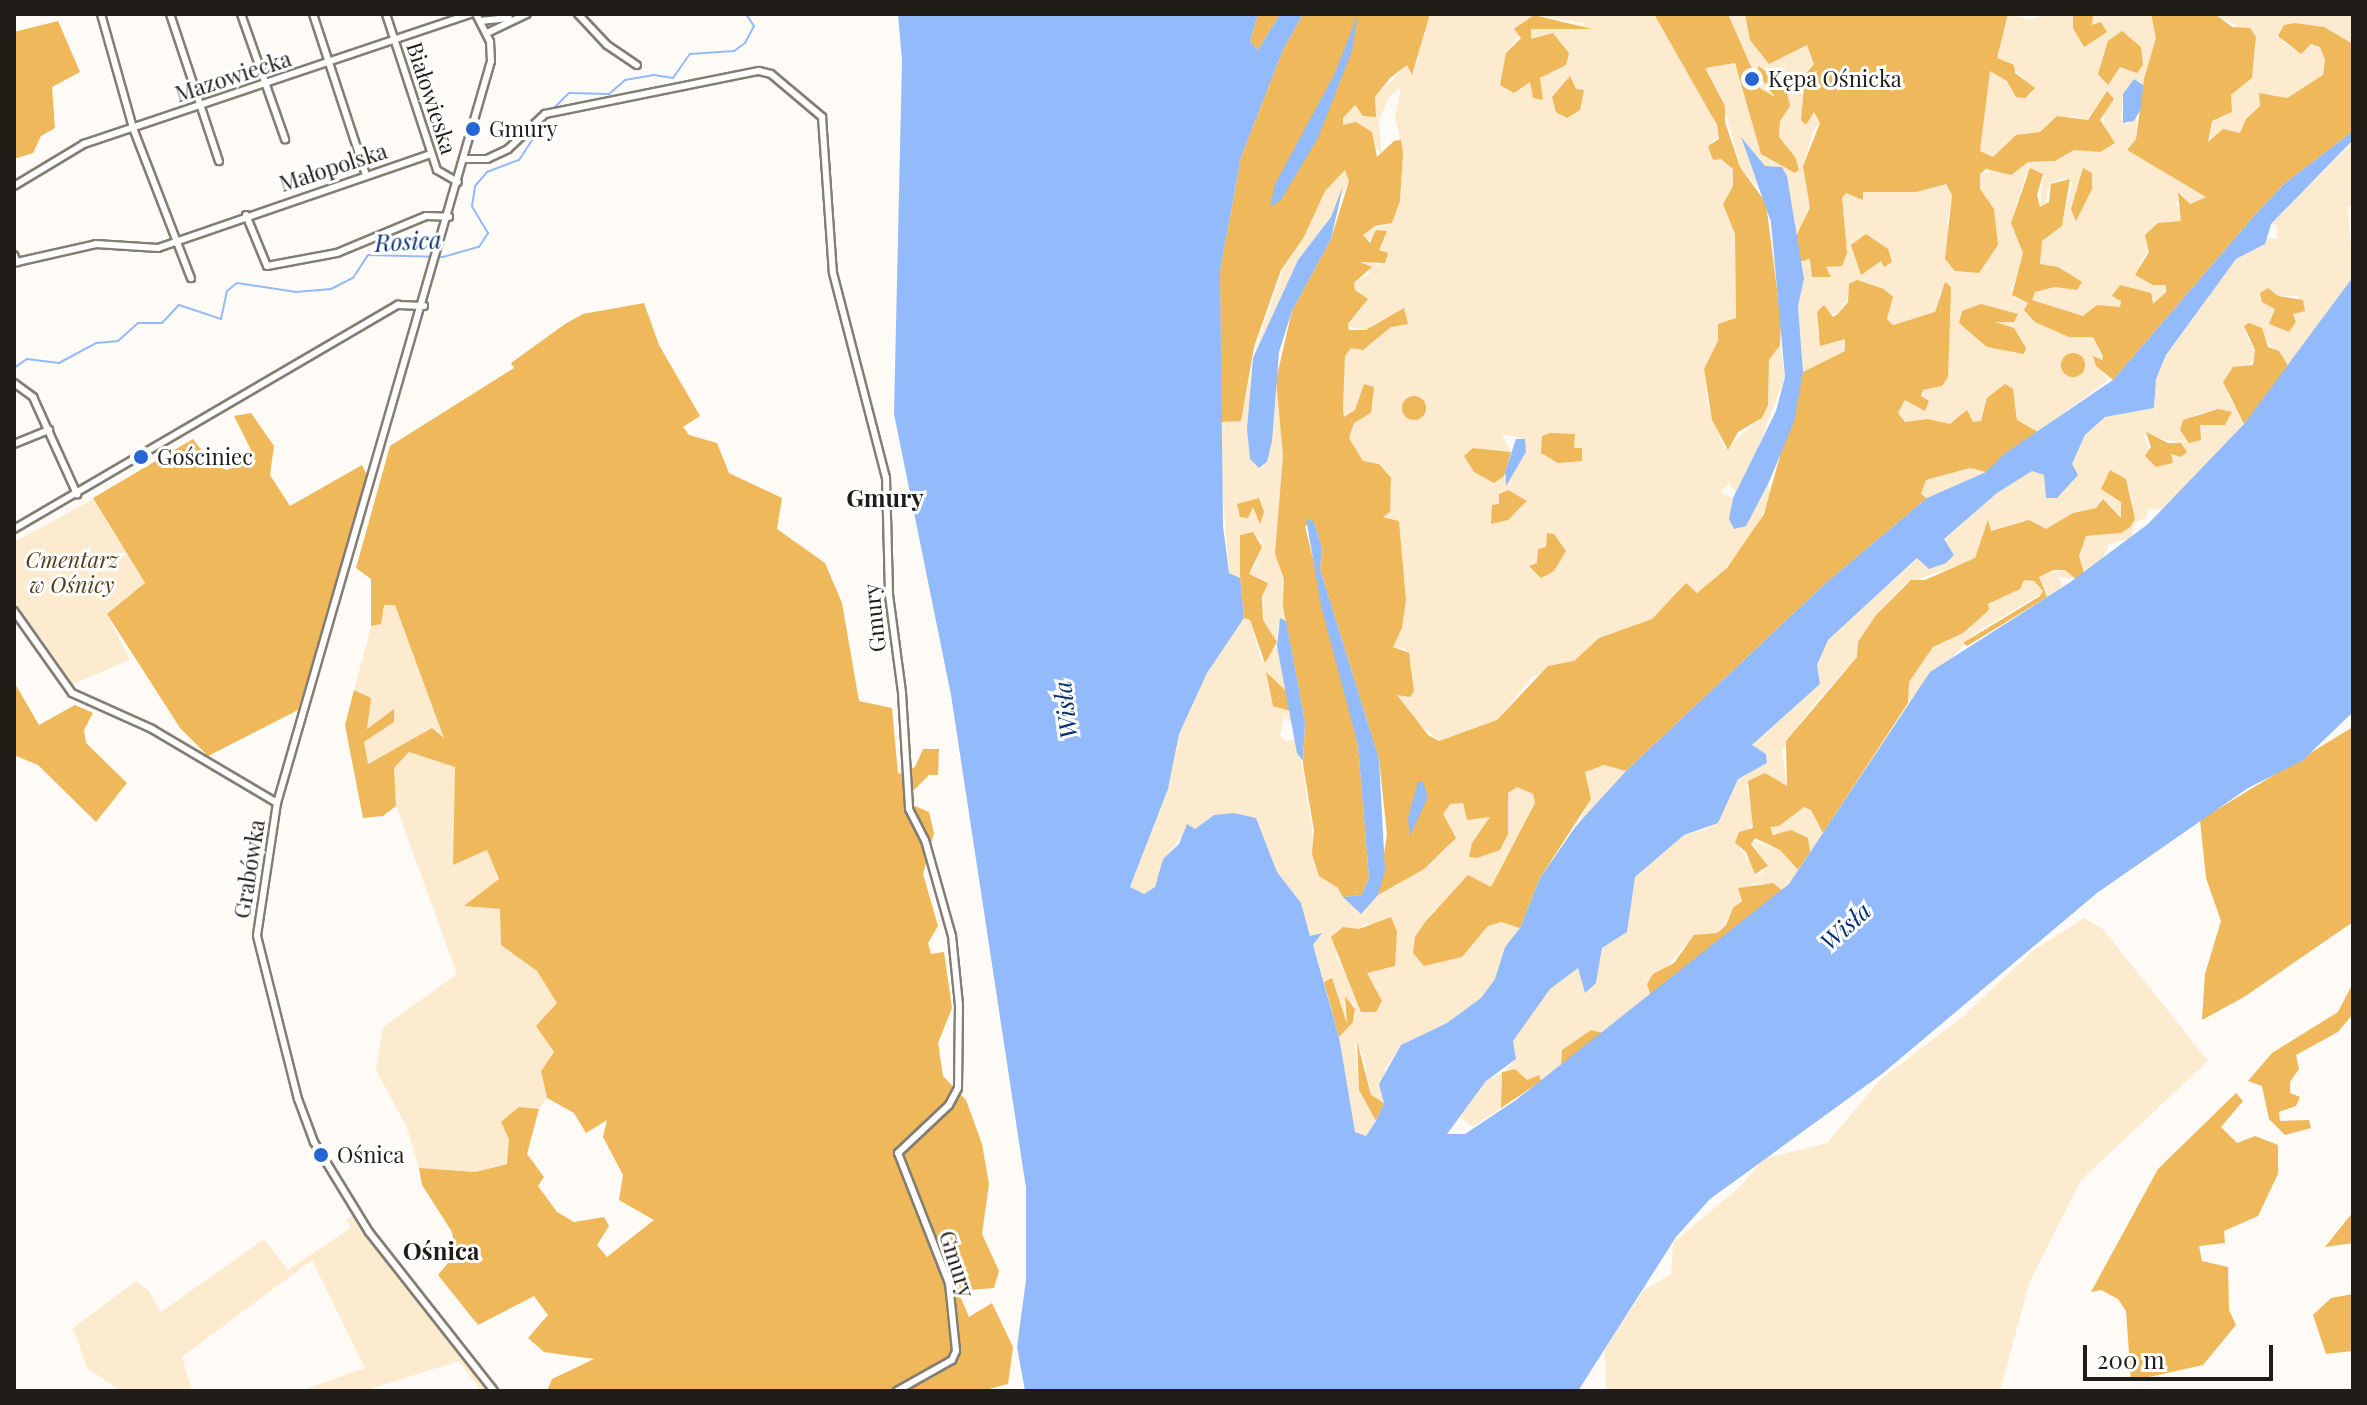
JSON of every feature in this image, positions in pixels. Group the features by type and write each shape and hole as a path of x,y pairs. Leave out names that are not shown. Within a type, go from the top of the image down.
{"street":[{"path":"101,14 133,128 191,278"},
{"path":"170,14 219,161"},
{"path":"241,14 285,139"},
{"path":"313,14 366,175"},
{"name":"Białowieska","path":"386,14 431,154 441,175 458,182"},
{"name":"Mazowiecka","path":"14,186 72,149 395,43 470,14"},
{"path":"478,18 487,33 527,14"},
{"path":"578,14 607,45 637,65"},
{"path":"478,18 516,18"},
{"name":"Grabówka","path":"487,33 491,61 465,159 277,803 257,936 306,1125 357,1215 494,1391"},
{"name":"Gmury","path":"465,159 497,155 545,114 759,71 771,74 822,117 833,273 886,478 889,595 902,693 909,809 925,840 952,936 959,1005 958,1088 949,1105 898,1153 949,1283 956,1351 952,1360 897,1391"},
{"name":"Małopolska","path":"14,255 17,262 85,245 143,250 431,154"},
{"path":"246,215 267,266 337,253 426,216 449,217"},
{"path":"14,529 398,305 424,306"},
{"path":"14,383 28,389 77,494"},
{"path":"14,444 49,430"},
{"path":"14,611 72,693 139,721 277,803"}],"green space":[{"path":"1430,14 1654,14 1705,98 1720,136 1711,141 1733,169 1733,186 1723,204 1735,234 1736,318 1718,329 1718,341 1704,369 1707,402 1724,449 1762,418 1768,404 1769,360 1780,345 1785,377 1753,461 1736,492 1729,484 1720,492 1733,498 1731,507 1749,519 1768,484 1771,496 1753,534 1727,568 1697,593 1686,584 1652,619 1599,638 1574,661 1532,677 1497,720 1439,741 1413,719 1397,695 1414,691 1411,661 1405,649 1393,647 1402,628 1406,600 1399,522 1383,516 1392,488 1379,464 1363,461 1349,438 1354,423 1371,413 1364,385 1355,410 1344,417 1343,410 1345,356 1351,347 1371,344 1391,327 1388,317 1385,324 1366,330 1348,326 1368,299 1355,290 1354,283 1370,273 1365,260 1380,266 1387,253 1378,250 1374,238 1365,242 1364,231 1392,223 1400,201 1403,153 1395,117 1401,87 1389,97 1379,120 1382,158 1372,139 1343,125 1343,118 1355,104 1358,110 1374,110 1375,97 1407,65 1413,74","holes":["1534,15 1587,24 1531,29 1531,39 1558,38 1569,53 1566,65 1540,78 1543,100 1533,98 1530,81 1506,88 1500,81 1507,73 1506,53","1502,434 1525,439 1506,486 1504,476 1488,479 1474,472 1464,456 1473,448 1511,452","1508,490 1526,503 1508,519 1492,524 1492,505 1500,504 1501,492"]},
{"path":"1728,14 1745,14 1750,40 1769,63 1808,45 1815,65 1816,81 1804,89 1801,120 1814,112 1821,123 1814,129 1803,166 1810,208 1807,223 1796,233 1787,176 1765,166 1741,138 1758,187 1740,167 1725,110 1705,68 1735,63 1761,154 1798,173 1779,137 1784,83 1764,68 1762,80 1776,97 1764,94"},
{"path":"2008,14 2030,19 2048,14 2151,14 2156,38 2148,71 2143,85 2138,81 2123,94 2121,119 2126,124 2137,119 2136,139 2127,150 2207,196 2189,204 2182,194 2176,203 2184,215 2181,221 2165,224 2139,265 2153,285 2167,285 2156,304 2149,302 2151,294 2139,292 2121,300 2120,307 2102,306 2083,316 2031,300 2035,292 2055,287 2077,290 2075,279 2058,267 2040,264 2042,241 2062,226 2072,183 2066,178 2056,180 2047,190 2046,207 2040,207 2043,174 2026,174 2011,223 2023,253 2023,267 2011,287 2015,299 2028,303 2042,322 2064,334 2093,337 2103,356 2102,360 2093,359 2108,380 2038,432 2017,420 2016,401 1983,410 1981,421 1973,423 1967,411 1950,424 1928,419 1905,422 1898,413 1905,400 1925,411 1923,390 1942,386 1951,287 1940,292 1935,312 1893,325 1887,320 1893,297 1885,289 1857,281 1838,314 1817,313 1817,335 1845,339 1845,352 1803,372 1798,306 1804,279 1798,262 1810,259 1813,277 1827,277 1825,267 1841,266 1842,197 1847,193 1863,200 1862,192 1916,192 1946,183 1952,195 1947,223 1955,271 1979,273 1979,174 2028,162 2055,161 2074,150 2100,152 2107,91 2087,120 2072,116 2033,136 2016,135 1993,157 1980,151 1990,71 1995,69 2002,79 2024,78 1997,58"},
{"path":"2215,14 2353,14 2353,44 2324,27 2295,23 2283,42 2296,51 2311,44 2320,47 2325,60 2323,75 2287,98 2259,93 2260,106 2240,134 2208,142 2212,121 2227,116 2231,95 2252,78 2256,47 2256,37"},
{"path":"2353,142 2353,206 2348,206 2353,277 2289,367 2264,338 2245,332 2256,355 2227,394 2244,424 2162,510 2148,508 2146,518 2135,523 2131,538 2109,544 2102,560 2084,573 2079,556 2086,536 2121,533 2132,499 2126,479 2110,496 2121,502 2121,518 2109,504 2073,513 2046,530 2023,521 1990,531 1988,522 1976,559 1905,584 1876,615 1858,642 1857,657 1811,708 1782,751 1787,786 1765,773 1746,785 1755,819 1737,845 1760,875 1768,866 1750,840 1780,850 1798,870 1789,884 1782,890 1773,883 1753,884 1717,933 1685,945 1648,990 1651,997 1603,1033 1591,1030 1562,1050 1561,1065 1541,1081 1538,1075 1527,1081 1515,1070 1506,1070 1516,1059 1513,1041 1522,1021 1550,989 1578,967 1596,983 1602,948 1629,903 1635,877 1684,835 1708,829 1738,779 1767,763 1766,754 1752,746 1820,684 1817,665 1828,640 1918,558 1954,555 1943,540 1997,493 2032,471 2044,475 2072,464 2085,435 2105,417 2154,408 2156,379 2166,356 2236,259 2265,244 2266,238 2277,239 2277,225 2271,224","holes":["2268,288 2278,296 2298,296 2300,312 2293,313 2296,322 2274,325 2275,310","2218,409 2230,418 2225,425 2200,425 2186,439 2180,430 2196,414","2144,436 2177,442 2181,457 2171,454 2171,460 2156,467"]},
{"path":"1345,169 1349,181 1331,217 1298,260 1253,358 1285,262 1304,237 1324,191"},
{"path":"1278,363 1283,455 1275,554 1284,579 1286,621 1278,623 1277,642 1263,620 1265,580 1248,574 1256,566 1262,540 1248,532 1240,535 1240,578 1229,573 1219,447 1221,422 1241,420 1251,372 1248,446 1263,468 1267,462"},
{"path":"1970,468 1986,472 1927,498 1921,494 1926,480"},
{"name":"Cmentarz w Ośnicy","path":"93,499 145,584 107,614 130,660 73,684 14,601 14,542"},
{"path":"2065,569 2076,579 2058,577 2063,587 2047,597 2044,592 1977,632 1908,703 1909,682 1933,647 1963,633 1989,610 1987,605 2010,594 2024,580 2034,581 2039,589 2038,577"},
{"path":"383,605 395,605 445,739 432,728 367,764 364,742 394,722 393,710 366,729 370,698 354,690 371,626 381,624"},
{"path":"1244,618 1250,620 1261,660 1278,646 1286,691 1266,674 1271,701 1292,715 1295,726 1284,716 1280,736 1287,742 1298,738 1319,876 1338,888 1394,887 1448,847 1443,814 1449,804 1458,800 1465,809 1491,817 1472,843 1508,829 1508,793 1517,787 1533,794 1535,803 1491,887 1483,885 1436,908 1415,937 1444,961 1462,957 1487,926 1501,922 1520,928 1505,947 1495,979 1481,998 1447,1023 1401,1045 1385,1070 1384,1103 1371,1095 1363,1055 1355,1042 1359,1090 1376,1121 1366,1136 1354,1132 1351,1124 1339,1037 1356,1016 1354,1003 1344,1003 1347,1025 1332,979 1324,982 1313,945 1319,934 1310,937 1301,903 1277,872 1256,819 1214,815 1205,826 1186,832 1163,859 1155,887 1144,894 1130,888 1168,789 1179,734 1207,673","holes":["1366,923 1397,932 1395,966 1366,973 1377,989 1356,993 1336,956 1342,927 1359,929"]},
{"path":"409,752 455,767 453,864 487,850 499,880 465,906 500,909 501,945 537,971 558,1003 536,1026 554,1052 541,1070 547,1098 539,1109 519,1107 507,1163 475,1172 419,1168 407,1128 376,1070 383,1027 457,974 396,806 394,768"},
{"path":"1604,765 1626,771 1579,823 1591,798 1585,772"},
{"path":"1804,807 1811,809 1823,833 1810,852 1802,839 1769,832 1770,826"},
{"path":"2084,918 2103,929 2208,1061 2081,1180 2030,1281 2000,1391 1606,1391 1605,1349 1643,1291 1671,1274 1673,1243 1743,1184 1763,1159 1827,1143 1880,1080 1961,1018 2034,950"},
{"path":"1502,1072 1501,1108 1473,1127 1460,1117 1486,1081"},
{"path":"353,1215 490,1391 481,1391 459,1361 364,1391 300,1391 365,1368 312,1260 182,1357 192,1391 121,1391 87,1368 73,1328 136,1281 149,1291 161,1312 264,1239 288,1270 351,1228 346,1220"}],"shaded area":[{"path":"1258,14 1280,14 1258,50 1250,41"},
{"path":"1303,14 1430,14 1412,75 1407,65 1390,78 1375,97 1376,117 1363,116 1355,105 1343,118 1343,125 1356,122 1372,132 1377,157 1394,141 1401,140 1403,153 1400,201 1392,223 1375,226 1363,235 1370,243 1376,230 1387,231 1379,250 1388,253 1385,263 1360,262 1372,267 1354,283 1355,290 1368,299 1348,324 1349,330 1366,330 1404,308 1408,324 1391,327 1363,350 1351,348 1345,356 1343,410 1344,417 1355,410 1364,384 1374,387 1371,413 1354,423 1349,438 1363,461 1379,464 1391,478 1390,512 1383,517 1399,521 1406,600 1402,628 1393,647 1409,653 1414,691 1410,697 1397,695 1428,735 1439,741 1497,720 1548,666 1574,661 1599,638 1652,619 1686,583 1697,593 1727,568 1764,514 1803,372 1845,351 1845,339 1820,346 1817,312 1824,305 1833,317 1838,314 1848,302 1849,284 1857,280 1884,289 1893,297 1887,319 1893,325 1935,312 1945,282 1951,287 1948,377 1942,386 1923,390 1921,396 1929,401 1925,411 1905,400 1898,413 1905,422 1928,419 1950,424 1967,410 1973,422 1981,421 1987,398 2005,384 2013,389 2017,420 2038,432 1986,472 1970,468 1926,480 1921,494 1927,498 1827,582 1626,771 1604,765 1585,772 1591,799 1540,878 1520,928 1501,922 1488,926 1462,957 1424,966 1413,953 1415,937 1425,922 1468,875 1491,887 1535,803 1533,794 1517,787 1508,793 1508,834 1500,850 1477,858 1469,857 1472,843 1490,817 1467,820 1463,803 1450,804 1443,814 1456,838 1424,869 1378,895 1387,834 1379,759 1320,569 1322,548 1314,522 1305,526 1358,745 1369,877 1362,895 1343,897 1338,888 1319,876 1312,854 1314,831 1303,764 1305,722 1283,606 1284,579 1275,554 1283,455 1276,380 1292,311 1331,239 1349,181 1345,170 1325,191 1304,237 1281,270 1254,347 1241,421 1221,422 1220,271 1241,157 1283,50"},
{"path":"1654,14 1728,14 1761,89 1775,97 1758,74 1758,66 1785,83 1790,106 1780,121 1779,137 1795,157 1799,170 1795,173 1761,154 1735,63 1705,68 1725,106 1725,122 1740,167 1766,203 1781,321 1780,345 1769,360 1768,405 1762,418 1738,432 1728,450 1712,420 1704,369 1718,341 1718,324 1736,318 1735,234 1723,204 1733,186 1733,169 1721,159 1713,160 1708,146 1719,139 1717,125"},
{"path":"1745,14 2008,14 1997,58 2014,65 2015,73 2035,88 2025,98 2016,97 2007,81 1990,71 1980,151 1993,157 2016,135 2040,132 2057,116 2088,120 2107,91 2114,99 2100,120 2115,143 2100,152 2074,150 2055,161 2028,162 2011,175 1986,169 1980,174 1980,189 1994,209 1998,245 1979,273 1955,271 1945,259 1952,195 1946,184 1916,192 1863,192 1863,200 1846,193 1842,198 1847,253 1842,266 1826,267 1831,277 1812,277 1810,259 1798,262 1795,238 1810,208 1803,166 1820,123 1814,112 1806,125 1801,120 1804,88 1816,81 1806,74 1814,64 1807,45 1769,64 1750,40"},
{"path":"2073,14 2093,14 2092,25 2101,22 2107,32 2084,47 2073,28"},
{"path":"2151,14 2215,14 2232,27 2250,28 2256,37 2252,78 2231,95 2232,112 2212,121 2208,142 2223,129 2240,133 2246,119 2260,106 2259,93 2287,98 2323,75 2325,60 2320,47 2311,44 2301,54 2278,36 2284,25 2295,23 2324,27 2353,44 2353,131 2284,184 2113,380 2096,366 2093,356 2102,360 2103,356 2093,337 2069,337 2035,322 2024,310 2028,303 2012,295 2023,253 2011,223 2030,168 2043,174 2037,195 2040,207 2049,202 2051,184 2070,179 2062,226 2042,241 2040,264 2058,267 2082,282 2077,290 2055,287 2035,292 2032,300 2083,316 2097,305 2120,307 2121,301 2112,296 2120,285 2151,293 2153,304 2166,292 2166,285 2153,285 2135,275 2149,252 2145,235 2158,223 2181,221 2178,192 2190,204 2206,197 2127,150 2136,139 2144,79 2156,38"},
{"path":"1534,15 1592,29 1531,29 1531,39 1553,33 1569,53 1566,65 1540,78 1543,100 1533,98 1530,82 1514,93 1500,85 1506,53 1521,38 1514,29"},
{"path":"58,21 80,72 52,87 55,128 41,136 33,153 14,159 14,32"},
{"path":"2122,31 2141,47 2143,65 2137,73 2120,67 2108,85 2098,74 2108,41"},
{"path":"1570,76 1576,89 1584,90 1580,110 1567,118 1556,112 1552,97"},
{"path":"2083,168 2092,173 2092,189 2076,221 2071,209"},
{"path":"1866,234 1888,249 1892,262 1884,267 1881,261 1861,275 1851,245"},
{"path":"2268,288 2278,296 2303,300 2305,311 2293,314 2296,322 2289,332 2269,324 2275,309 2262,302 2260,293"},
{"path":"644,303 659,345 700,416 683,427 689,435 717,443 729,473 782,498 777,529 825,563 842,603 859,701 892,708 898,774 915,767 923,749 939,749 938,775 929,775 903,801 929,812 934,833 923,874 938,926 928,943 931,954 944,952 952,1008 938,1043 943,1076 966,1100 982,1144 989,1184 982,1234 999,1271 994,1288 958,1291 969,1317 992,1303 1013,1347 1008,1384 981,1391 547,1391 552,1379 594,1359 544,1352 528,1338 548,1315 534,1296 478,1325 438,1275 456,1253 452,1232 422,1185 419,1168 475,1172 507,1164 509,1139 501,1122 519,1107 539,1109 527,1154 544,1177 538,1186 557,1212 574,1222 604,1217 609,1226 597,1245 607,1257 654,1220 619,1200 623,1175 603,1137 607,1120 586,1133 574,1113 547,1098 541,1071 554,1052 536,1026 557,1003 537,971 501,945 500,909 464,906 499,879 487,850 453,865 455,767 409,752 394,768 396,806 383,816 363,818 345,725 354,690 371,698 367,729 394,709 394,722 364,742 368,764 432,728 444,738 395,605 384,605 381,624 371,626 371,579 356,568 390,446 514,368 511,363 565,324 583,314"},
{"path":"1981,304 2018,314 2014,322 1995,322 2014,328 2026,348 2024,354 1987,347 1959,323 1962,311"},
{"path":"2249,323 2262,328 2268,347 2279,351 2289,367 2244,424 2223,382 2233,367 2253,365 2255,350 2244,326"},
{"path":"2073,353 2082,356 2085,365 2082,374 2073,377 2064,374 2061,365 2064,356"},
{"path":"1414,396 1425,403 1426,408 1419,419 1414,420 1403,413 1402,408 1409,397"},
{"path":"2218,409 2232,412 2225,425 2200,425 2201,440 2189,443 2180,430 2183,420"},
{"path":"251,413 274,446 270,475 290,506 362,465 368,477 298,710 208,756 180,728 107,614 145,583 93,498 193,439 213,465 227,470 255,458 234,416"},
{"path":"2146,432 2168,443 2181,443 2187,452 2181,457 2171,454 2173,463 2156,467 2145,456 2151,447"},
{"path":"1550,433 1575,434 1574,448 1582,448 1582,461 1558,463 1541,453 1542,436"},
{"path":"1473,448 1511,452 1504,476 1494,483 1474,472 1464,456"},
{"path":"2110,470 2126,479 2135,519 2130,527 2121,533 2086,536 2079,556 2084,573 2076,579 2065,570 2054,570 2039,577 2047,597 1967,646 1963,643 2040,596 2043,591 2034,581 2024,580 2020,589 1988,604 1989,610 1963,633 1933,647 1909,682 1908,703 1823,833 1811,810 1804,807 1779,826 1770,827 1773,835 1791,830 1808,838 1810,852 1798,870 1780,850 1755,838 1751,844 1768,866 1755,874 1746,852 1735,843 1739,832 1753,828 1748,781 1765,773 1787,786 1786,741 1857,657 1858,642 1876,615 1911,580 1925,580 1975,558 1988,520 1991,531 2029,520 2046,529 2073,513 2096,508 2103,499 2121,518 2121,502 2101,489"},
{"path":"1508,490 1527,501 1508,520 1491,524 1492,505 1499,504 1499,494"},
{"path":"1259,498 1264,512 1260,524 1253,507 1248,518 1240,517 1237,504"},
{"path":"1253,532 1262,547 1249,574 1268,583 1262,597 1263,620 1277,642 1265,663 1250,620 1244,618 1240,578 1240,535"},
{"path":"1547,533 1554,534 1566,551 1554,571 1541,578 1529,566 1537,563 1538,549 1546,547"},
{"path":"1266,672 1286,691 1290,711 1273,706"},
{"path":"14,682 39,725 75,705 93,713 84,730 86,743 127,783 96,822 38,765 14,755"},
{"path":"2353,727 2353,922 2244,997 2202,1020 2205,974 2221,921 2206,878 2200,820"},
{"path":"1773,883 1782,890 1651,997 1647,984 1653,974 1674,963 1694,935 1717,933 1726,925 1733,908 1742,901 1738,888"},
{"path":"1391,917 1397,932 1395,966 1367,973 1382,1001 1376,1012 1361,1012 1331,937 1343,927 1359,929"},
{"path":"1332,978 1347,1024 1345,996 1355,1009 1353,1022 1339,1037 1324,982"},
{"path":"2353,983 2353,1014 2338,1032 2296,1055 2299,1069 2290,1082 2290,1093 2300,1097 2296,1106 2279,1112 2280,1121 2309,1120 2311,1128 2285,1135 2269,1119 2262,1086 2248,1081 2272,1053 2338,1012"},
{"path":"1591,1030 1603,1033 1561,1065 1562,1050"},
{"path":"1357,1041 1371,1095 1384,1103 1376,1121 1359,1090"},
{"path":"1515,1069 1527,1080 1539,1075 1541,1081 1501,1108 1502,1072"},
{"path":"2236,1093 2243,1101 2221,1127 2237,1143 2255,1136 2278,1145 2278,1174 2258,1216 2224,1231 2225,1243 2199,1246 2202,1261 2228,1267 2229,1310 2236,1325 2203,1365 2131,1381 2126,1311 2118,1299 2101,1290 2091,1292 2158,1169"},
{"path":"2353,1212 2353,1243 2325,1247"},
{"path":"2353,1294 2353,1351 2326,1354 2313,1315 2331,1298"}],"water":[{"name":"Wisła","path":"898,14 1258,14 1250,41 1258,50 1280,14 1303,14 1283,50 1241,157 1220,271 1223,526 1229,573 1240,578 1244,618 1207,673 1179,734 1168,789 1130,887 1144,894 1155,887 1163,859 1179,844 1187,824 1195,829 1214,815 1234,813 1256,818 1277,872 1301,903 1310,936 1322,933 1313,945 1339,1037 1355,1132 1366,1136 1376,1121 1384,1103 1379,1084 1401,1045 1447,1023 1481,998 1495,979 1505,947 1520,928 1540,878 1576,826 1626,771 1827,582 1927,498 1986,472 2004,454 2113,380 2284,184 2353,131 2353,140 2271,224 2265,244 2236,259 2166,355 2156,379 2154,408 2105,417 2085,435 2072,464 2078,475 2057,498 2046,498 2044,475 2032,471 1997,493 1944,539 1954,555 1946,563 1929,569 1917,558 1828,640 1817,665 1820,684 1752,745 1766,754 1767,763 1738,779 1718,823 1684,835 1635,877 1627,932 1602,948 1596,983 1585,993 1578,968 1550,989 1513,1041 1516,1059 1486,1081 1447,1134 1465,1134 1516,1100 1789,884 1930,672 2069,583 2148,524 2244,424 2353,277 2353,712 2302,761 2248,788 2097,893 1882,1074 1710,1199 1676,1237 1578,1391 1025,1391 1017,1347 1026,1280 1026,1188 951,695 894,414 902,60"},
{"path":"1358,14 1352,51 1318,138 1281,200 1270,207 1275,184 1334,75"},
{"path":"2134,79 2143,85 2141,109 2134,121 2123,123 2123,94"},
{"path":"1741,137 1765,166 1782,167 1787,176 1804,279 1798,306 1803,372 1794,422 1768,484 1746,526 1734,529 1729,519 1733,498 1776,411 1785,377 1771,222"},
{"path":"1343,186 1331,239 1292,311 1279,352 1272,441 1267,462 1259,468 1250,459 1247,429 1253,358 1298,260 1331,217"},
{"path":"1516,439 1525,439 1526,452 1506,486 1505,472"},
{"path":"1306,518 1314,522 1322,548 1320,569 1379,759 1385,871 1378,895 1361,914 1343,897 1362,895 1369,877 1358,745 1321,606"},
{"path":"1280,618 1286,621 1305,722 1303,761 1297,753 1277,646"},
{"path":"1418,782 1423,782 1428,797 1410,836 1408,818"}],"waterway":[{"name":"Rosica","path":"551,111 569,93 609,94 625,80 654,75 673,78 690,54 734,51 745,43 754,26 746,14"},
{"name":"Rosica","path":"14,368 27,359 59,363 96,343 118,341 138,323 162,323 179,305 221,319 227,291 237,283 296,292 331,289 353,278 368,255 443,257 479,247 488,233 472,206 475,186 487,172 519,160 548,116"}],"place":[{"name":"Kępa Ośnicka","path":"1752,79"},
{"name":"Gmury","path":"473,129"},
{"name":"Gościniec","path":"141,457"},
{"name":"Ośnica","path":"321,1155"}],"district":[{"name":"Gmury","path":"885,498"},
{"name":"Ośnica","path":"441,1251"}]}
